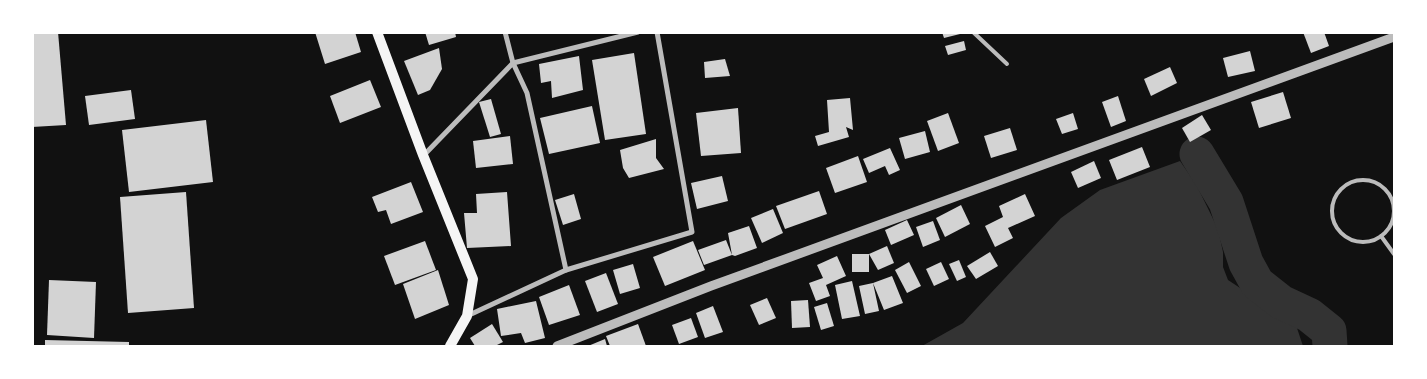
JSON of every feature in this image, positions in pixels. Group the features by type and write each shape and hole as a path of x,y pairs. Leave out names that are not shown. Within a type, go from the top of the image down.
{"main road":[{"path":"377,32 423,155 473,279 467,316 450,346"}],"street":[{"path":"505,32 512,63 527,93 566,270"},
{"path":"423,155 512,63 638,32"},
{"path":"467,316 566,270 692,232 657,32"},
{"path":"557,346 711,286 1394,37"}],"lane":[{"path":"973,32 1007,64"},
{"path":"1356,180 1367,180 1376,183 1393,197 1393,218 1389,228 1381,236 1372,241 1362,242 1344,236 1337,228 1333,219 1332,209 1339,191 1346,184 1356,180"},
{"path":"1381,236 1394,254"}],"shaded area":[{"path":"1180,161 1196,184 1218,229 1223,252 1223,267 1228,280 1296,325 1303,346 922,346 963,323 1061,218 1100,190"}],"building":[{"path":"32,32 58,32 66,125 32,127"},
{"path":"315,32 355,32 361,52 325,64"},
{"path":"425,32 455,32 456,37 429,45"},
{"path":"942,32 964,32 964,33 944,38"},
{"path":"1303,32 1324,32 1329,46 1311,53"},
{"path":"964,41 966,50 948,55 945,46"},
{"path":"439,48 442,69 430,90 418,95 404,61"},
{"path":"1250,51 1255,71 1228,77 1223,58"},
{"path":"634,53 646,134 605,140 592,60"},
{"path":"579,56 583,90 552,98 551,81 541,83 539,64"},
{"path":"725,59 730,76 705,78 704,62"},
{"path":"1170,67 1177,83 1151,96 1144,79"},
{"path":"370,80 381,107 340,123 330,96"},
{"path":"131,90 135,119 89,125 85,96"},
{"path":"1283,92 1291,118 1259,128 1251,102"},
{"path":"1118,96 1126,121 1111,127 1102,102"},
{"path":"850,98 853,130 846,127 849,137 818,146 815,136 829,132 827,100"},
{"path":"491,99 501,134 490,137 479,102"},
{"path":"592,106 600,143 549,154 540,118"},
{"path":"738,108 741,153 701,156 696,113"},
{"path":"948,113 959,143 938,151 927,121"},
{"path":"1073,113 1078,129 1062,134 1056,119"},
{"path":"1202,115 1211,130 1190,142 1182,128"},
{"path":"206,120 213,182 129,192 122,130"},
{"path":"1010,128 1017,150 991,158 984,136"},
{"path":"925,131 930,152 905,159 899,138"},
{"path":"510,136 513,164 476,168 473,141"},
{"path":"656,139 656,158 664,169 629,178 623,168 620,150"},
{"path":"1142,147 1150,167 1117,180 1109,160"},
{"path":"890,148 900,170 889,175 885,166 869,173 863,159"},
{"path":"858,156 867,182 835,193 826,168"},
{"path":"1094,161 1101,178 1078,188 1071,172"},
{"path":"722,176 728,201 697,209 691,183"},
{"path":"411,182 423,212 391,224 386,210 378,212 372,197"},
{"path":"819,191 827,214 785,229 776,206"},
{"path":"186,192 194,308 128,313 120,197"},
{"path":"507,192 511,246 467,248 464,213 477,213 476,194"},
{"path":"574,194 581,219 563,225 555,200"},
{"path":"1025,194 1035,216 1008,228 1013,238 995,247 985,226 1003,217 999,206"},
{"path":"961,205 970,224 945,237 936,218"},
{"path":"773,209 783,233 762,243 751,218"},
{"path":"907,220 914,235 891,245 885,230"},
{"path":"933,221 940,240 923,247 916,227"},
{"path":"749,226 757,248 735,256 732,255 728,233"},
{"path":"726,240 732,255 704,265 698,250"},
{"path":"425,241 436,270 395,285 384,256"},
{"path":"693,241 705,270 665,286 653,257"},
{"path":"887,246 894,263 878,270 869,254"},
{"path":"990,252 998,266 976,279 967,266"},
{"path":"852,254 869,254 869,272 852,272"},
{"path":"837,256 846,276 826,285 830,296 816,301 809,283 823,278 817,265"},
{"path":"959,260 966,277 957,281 949,264"},
{"path":"909,262 921,286 907,293 895,270"},
{"path":"941,262 949,279 934,286 926,269"},
{"path":"633,264 640,288 620,294 613,270"},
{"path":"438,270 449,305 415,319 403,284"},
{"path":"606,273 618,304 597,312 585,281"},
{"path":"892,276 903,303 884,310 873,283"},
{"path":"49,280 96,282 94,338 47,335"},
{"path":"852,281 860,316 842,319 835,285"},
{"path":"873,283 879,311 865,314 859,286"},
{"path":"569,285 580,315 549,325 539,297"},
{"path":"767,298 776,318 759,325 750,305"},
{"path":"808,300 810,327 792,328 791,301"},
{"path":"536,301 545,338 525,343 521,333 501,336 497,309"},
{"path":"827,303 834,326 821,330 814,307"},
{"path":"713,306 723,332 705,338 696,313"},
{"path":"691,318 698,337 679,344 672,325"},
{"path":"492,324 503,342 495,346 475,346 470,338"},
{"path":"638,324 646,346 610,346 606,336"},
{"path":"605,339 607,346 588,346"},
{"path":"45,340 129,342 129,346 45,346"}],"waterway":[{"path":"1197,154 1226,202 1246,263 1257,283 1281,302 1309,315 1329,331 1330,346"}]}
